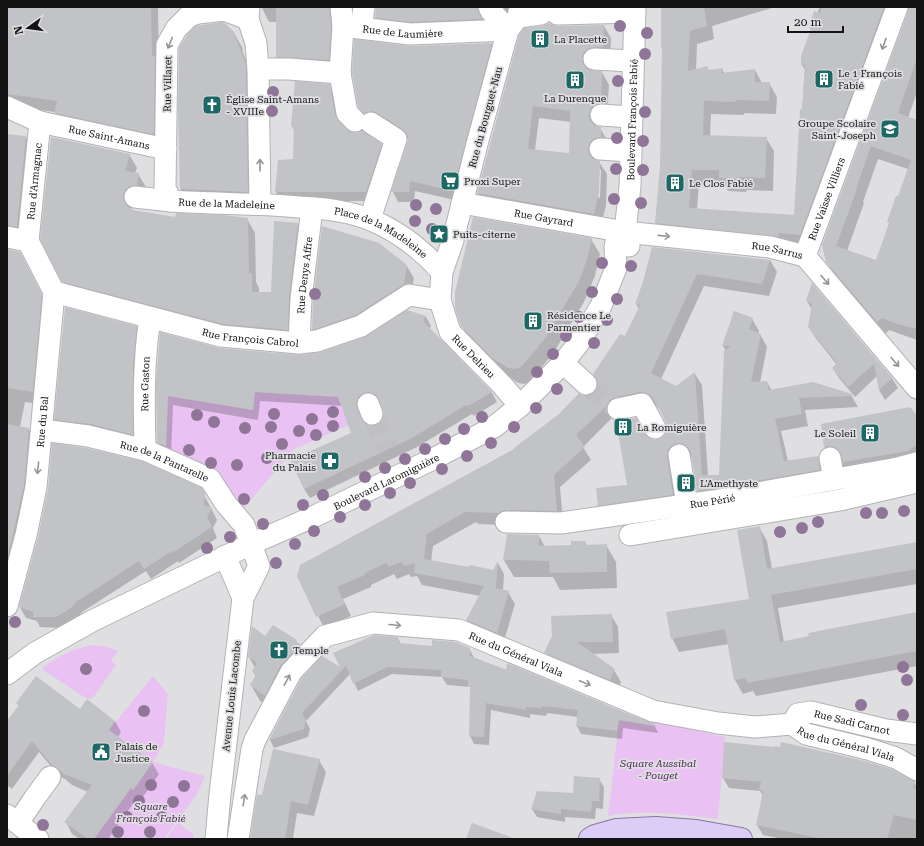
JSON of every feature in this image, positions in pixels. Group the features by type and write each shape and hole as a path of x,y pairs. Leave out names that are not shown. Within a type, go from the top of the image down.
{"main road":[{"path":"590,839 616,830 656,828 696,831 741,839"}],"street":[{"path":"364,7 348,21 340,73 347,113 396,139 370,219"},
{"path":"490,7 491,11 515,18"},
{"name":"Rue Vaïsse Villiers","path":"804,256 897,7"},
{"name":"Rue de Laumière","path":"348,21 410,34 549,14 635,9"},
{"name":"Boulevard François Fabié","path":"625,232 630,186 632,61 635,9"},
{"name":"Rue Villaret","path":"166,149 167,45 184,11 198,13 224,10 248,13"},
{"path":"248,13 256,43 258,69 260,204"},
{"name":"Rue du Bourguet-Nau","path":"462,203 515,18"},
{"path":"594,59 632,61"},
{"path":"258,69 340,73"},
{"name":"Rue Saint-Amans","path":"7,107 46,124 166,149"},
{"path":"601,115 631,117"},
{"name":"Rue d'Armagnac","path":"28,241 46,124"},
{"name":"Rue de la Madeleine","path":"166,149 165,188 171,201 214,204 260,204 312,208"},
{"path":"600,149 630,150"},
{"path":"135,197 171,201"},
{"path":"440,300 442,272 460,242 462,203"},
{"name":"Rue Gayrard","path":"462,203 625,232"},
{"name":"Place de la Madeleine","path":"312,208 346,213 370,219 387,227 427,255 442,272"},
{"name":"Rue Denys Affre","path":"299,343 301,299 312,208"},
{"name":"Rue Sarrus","path":"625,232 770,247 804,256 917,388"},
{"name":"Boulevard Laromiguière","path":"7,674 35,653 92,621 224,556 315,516 433,459 494,427 520,406 564,363 578,344 600,306 616,268 617,237 625,232"},
{"path":"7,237 28,241 54,292"},
{"name":"Rue François Cabrol","path":"54,292 221,336 299,343 317,341 361,326 409,295 440,300"},
{"name":"Rue du Bal","path":"7,606 26,535 36,487 54,292"},
{"name":"Rue Delrieu","path":"440,300 450,332 504,386 520,406"},
{"name":"Rue Gaston","path":"141,315 146,347 143,392 144,450"},
{"path":"564,363 586,384"},
{"path":"618,409 642,404 655,428"},
{"name":"Rue de la Pantarelle","path":"42,430 88,436 144,450 210,479 226,504 244,525 251,544"},
{"path":"679,455 683,488 687,504"},
{"path":"830,458 834,479"},
{"name":"Rue Périé","path":"506,522 561,523 687,504 898,468 917,463"},
{"path":"673,481 674,490 687,504"},
{"path":"630,535 840,500 917,482"},
{"name":"Avenue Louis Lacombe","path":"216,839 243,598 275,533"},
{"path":"251,544 259,566"},
{"path":"224,556 243,598"},
{"name":"Rue du Général Viala","path":"238,839 252,749 255,740 291,672 325,636 373,623 460,630 653,710 718,723 755,727 792,724 806,734 868,749 896,758 917,770"},
{"name":"Rue Sadi Carnot","path":"792,724 798,714 812,712 886,730 917,734"},
{"path":"896,758 917,754"},
{"path":"38,839 12,819 34,799 50,777"}],"green space":[{"path":"255,392 338,397 349,425 294,449 244,508 217,477 166,451 168,396 253,410"},
{"path":"89,645 104,646 118,651 111,661 116,665 93,698 87,699 42,669 58,657"},
{"path":"153,676 168,694 164,743 153,762 109,730"},
{"name":"Square Aussibal - Pouget","path":"634,712 652,721 725,737 718,819 677,814 650,813 608,816 619,721 632,722"},
{"name":"Square François Fabié","path":"153,762 205,776 197,794 164,839 94,839 131,788 134,790"},
{"path":"178,822 193,834 194,839 166,839"}],"building":[{"path":"7,7 151,7 152,57 155,55 154,132 152,134 54,113 57,101 7,94"},
{"path":"276,7 329,7 331,26 329,60 276,57"},
{"path":"376,7 477,7 482,19 410,22 375,18"},
{"path":"661,7 704,7 707,26 690,31 688,71 708,66 708,70 723,68 722,73 755,69 755,82 770,82 769,101 704,101 703,135 767,137 765,178 719,178 719,170 692,170 689,208 794,215 800,109 802,109 805,65 801,65 801,56 811,29 809,28 814,11 820,13 822,7 884,7 800,235 779,233 778,237 655,223 660,167 662,48"},
{"name":"Groupe Scolaire Saint-Joseph","path":"909,7 917,7 917,58 898,113 917,120 917,329 897,324 882,318 877,322 826,262 822,245","holes":["871,146 911,160 898,196 896,196 887,222 889,223 876,260 836,246"]},
{"name":"Église Saint-Amans - XVIIIe","path":"222,22 235,33 234,34 246,64 248,192 180,189 178,109 179,48 195,26"},
{"path":"549,23 557,26 604,25 603,47 589,48 584,52 582,58 583,64 587,69 602,71 601,103 595,104 591,108 589,115 590,121 594,125 601,127 601,137 594,138 588,148 589,154 593,159 600,161 599,192 594,214 477,193 519,35 524,28 543,26","holes":["533,106 570,111 569,153 528,149"]},
{"path":"354,39 410,46 492,43 453,191 410,181 409,192 391,192 408,137 406,132 377,113 371,111 364,114 358,107 352,72"},
{"path":"295,81 330,84 335,115 339,121 352,132 358,133 362,130 382,144 366,192 275,192 278,160 293,159 294,127 291,126"},
{"path":"7,134 26,136 17,227 7,225"},
{"path":"51,137 130,154 125,171 139,173 137,185 130,186 125,190 123,196 124,202 133,210 175,217 176,213 224,215 248,218 249,273 252,273 252,292 271,292 274,221 298,223 289,298 288,330 223,324 62,282 40,239"},
{"path":"473,217 592,238 587,260 579,281 546,337 521,367 516,369 508,368 492,358 461,326 455,309 455,292"},
{"path":"322,226 379,243 407,265 404,284 356,315 312,330 313,300"},
{"path":"652,247 770,260 762,284 697,274 651,373 676,386 695,372 702,475 719,475 724,351 731,346 722,346 734,311 753,318 749,329 761,334 751,382 767,381 769,390 813,382 852,394 852,396 799,398 802,414 775,419 784,461 818,456 820,470 697,491 691,453 684,444 677,443 671,446 668,450 667,457 673,495 598,506 596,488 627,485 617,426 613,420 620,421 636,418 645,434 654,440 661,438 667,429 666,422 653,398 647,393 640,392 616,397 610,400 606,409 605,407 576,435 585,447 554,475 557,511 506,510 498,513 465,512 427,534 424,559 469,567 470,565 493,570 498,561 496,588 509,591 497,633 466,620 484,586 414,573 415,563 404,566 402,562 389,567 386,563 365,573 365,575 337,587 345,604 316,617 297,576 300,565 514,449 559,414 579,393 584,396 589,396 595,392 598,387 598,381 593,374 620,334 625,336 640,305 635,304 643,282"},
{"path":"7,249 20,252 42,294 33,392 7,388"},
{"path":"812,283 892,378 879,390 874,364 848,387 832,368 837,363 808,327 812,304 806,301"},
{"path":"65,307 137,326 133,366 133,435 91,424 54,420"},
{"path":"407,310 426,316 423,321 492,392 468,406 466,405 412,438 304,489 290,460 351,433 338,397 255,392 253,410 168,396 166,446 157,442 156,384 160,332 220,348 300,355 321,352 365,337","holes":["369,392 376,395 383,410 384,416 382,421 376,425 370,426 364,423 357,408 356,402 359,396 364,393"]},
{"name":"Le Soleil","path":"910,407 917,415 917,445 908,451 843,462 839,450 828,446 824,448 821,424"},
{"path":"7,424 29,428 24,485 7,560"},
{"path":"52,443 86,448 141,461 202,488 205,493 204,505 212,508 207,517 212,527 144,569 139,561 76,602 71,608 56,617 33,617 34,612 19,607 38,537 48,489"},
{"path":"760,526 767,569 917,542 917,569 771,595 780,642 809,636 808,633 917,612 917,651 747,683 746,678 734,680 725,629 671,639 666,612 749,599 737,530"},
{"path":"507,534 539,535 539,546 571,545 571,541 585,541 586,545 607,544 607,572 550,573 549,561 503,560"},
{"path":"612,614 613,642 577,642 615,669 610,680 544,653 552,636 551,616"},
{"name":"Temple","path":"273,625 301,644 280,666 265,696 250,685 256,675 252,671 257,663 248,657 252,626 265,636"},
{"path":"374,635 398,637 399,643 432,646 432,640 456,642 470,648 470,656 506,670 507,663 655,724 654,726 619,720 617,731 576,726 578,710 542,706 542,708 526,707 526,710 486,703 484,737 469,736 470,687 468,687 468,680 441,677 441,670 387,667 353,684 346,666 302,713 306,720 304,729 269,740 301,679 322,656 340,667 333,653"},
{"name":"Palais de Justice","path":"36,676 80,709 87,699 115,721 109,730 153,762 133,790 131,788 94,839 88,839 64,822 92,785 64,774 52,765 32,741 7,776 7,721 19,705 16,703"},
{"path":"724,742 780,747 781,742 865,761 891,769 915,781 913,788 917,789 917,820 894,815 887,839 823,839 756,825 763,791 759,790 761,782 722,778"},
{"path":"273,749 320,759 308,805 291,801 285,839 250,839 257,794 262,795"},
{"path":"574,776 600,778 599,801 592,801 591,812 561,809 561,814 531,809 537,791 573,793"},
{"path":"472,823 511,837 510,839 466,839"}],"tunnel":[{"path":"586,384 618,409"},
{"path":"372,414 389,449"}],"place":[{"name":"La Placette","path":"540,39"},
{"name":"Le 1 François Fabié","path":"824,79"},
{"name":"La Durenque","path":"575,80"},
{"name":"Église Saint-Amans - XVIIIe","path":"212,105"},
{"name":"Groupe Scolaire Saint-Joseph","path":"890,129"},
{"name":"Proxi Super","path":"450,181"},
{"name":"Le Clos Fabié","path":"675,183"},
{"name":"Puits-citerne","path":"439,234"},
{"name":"Résidence Le Parmentier","path":"533,321"},
{"name":"La Romiguière","path":"623,427"},
{"name":"Le Soleil","path":"870,433"},
{"name":"Pharmacie du Palais","path":"330,461"},
{"name":"L'Amethyste","path":"686,483"},
{"name":"Temple","path":"279,650"},
{"name":"Palais de Justice","path":"101,752"}]}
